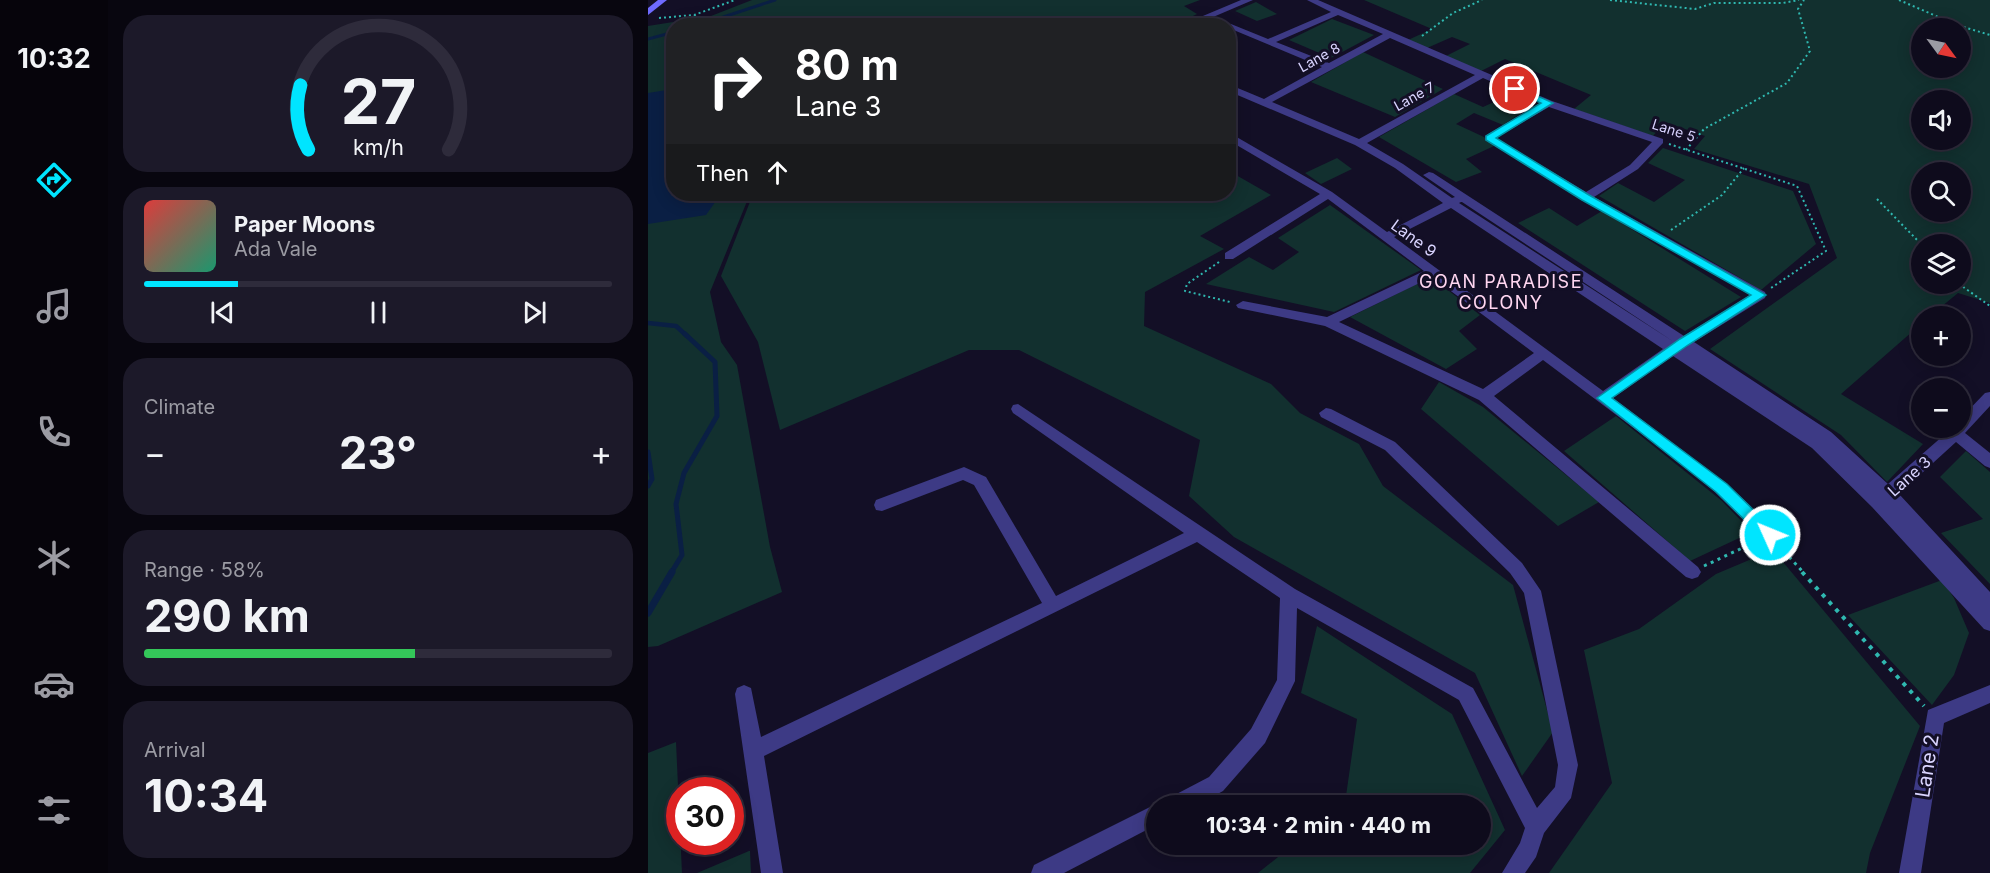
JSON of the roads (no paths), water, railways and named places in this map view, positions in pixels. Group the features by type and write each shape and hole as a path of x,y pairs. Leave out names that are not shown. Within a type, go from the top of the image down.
{"street":[{"path":"648,12 663,0"},
{"path":"1206,17 1249,0"},
{"name":"Lane 5","path":"1311,0 1548,103 1659,141 1634,166 1586,197"},
{"path":"1269,42 1338,12"},
{"path":"1236,29 1328,66"},
{"name":"Lane 8","path":"1267,101 1388,35"},
{"name":"Lane 7","path":"1363,140 1482,75"},
{"path":"1236,84 1267,101"},
{"path":"1236,90 1363,140 1399,166 1456,200 1678,345 1817,444 1884,499 1990,604"},
{"path":"1548,103 1489,138 1586,197 1760,295 1678,345 1603,398"},
{"name":"Lane 9","path":"1236,140 1328,194 1543,353 1722,488 1770,535"},
{"path":"1229,256 1328,194"},
{"path":"1385,237 1456,200"},
{"path":"1328,322 1433,272"},
{"path":"1243,305 1328,322 1484,396 1692,572"},
{"path":"1484,396 1543,353"},
{"name":"Lane 3","path":"1971,417 1990,397"},
{"path":"1018,409 1289,594 1466,694 1536,827"},
{"path":"1326,413 1390,446 1516,568 1532,591 1568,765 1564,791 1536,827 1528,849 1513,873"},
{"name":"Lane 3","path":"1884,499 1951,438"},
{"path":"1962,438 1990,462"},
{"path":"882,505 964,473 980,481 1053,606"},
{"path":"1884,499 1990,623"},
{"path":"753,751 1198,534"},
{"path":"1195,795 1216,784 1258,736 1286,681 1289,594"},
{"path":"744,694 772,873"},
{"name":"Lane 2","path":"1910,873 1935,717 1990,694"},
{"path":"1042,873 1146,819"}],"water":[{"path":"666,90 666,201 716,201 706,215 648,224 648,93"}],"waterway":[{"path":"720,18 775,0"},
{"path":"648,39 666,34"},
{"path":"648,323 676,326 687,336"},
{"path":"671,573 682,555 676,504 684,473 717,416 715,362 685,334"},
{"path":"648,452 652,479 648,486"},
{"path":"648,613 672,572"}],"district":[{"name":"GOAN PARADISE COLONY","path":"1501,291"}]}
